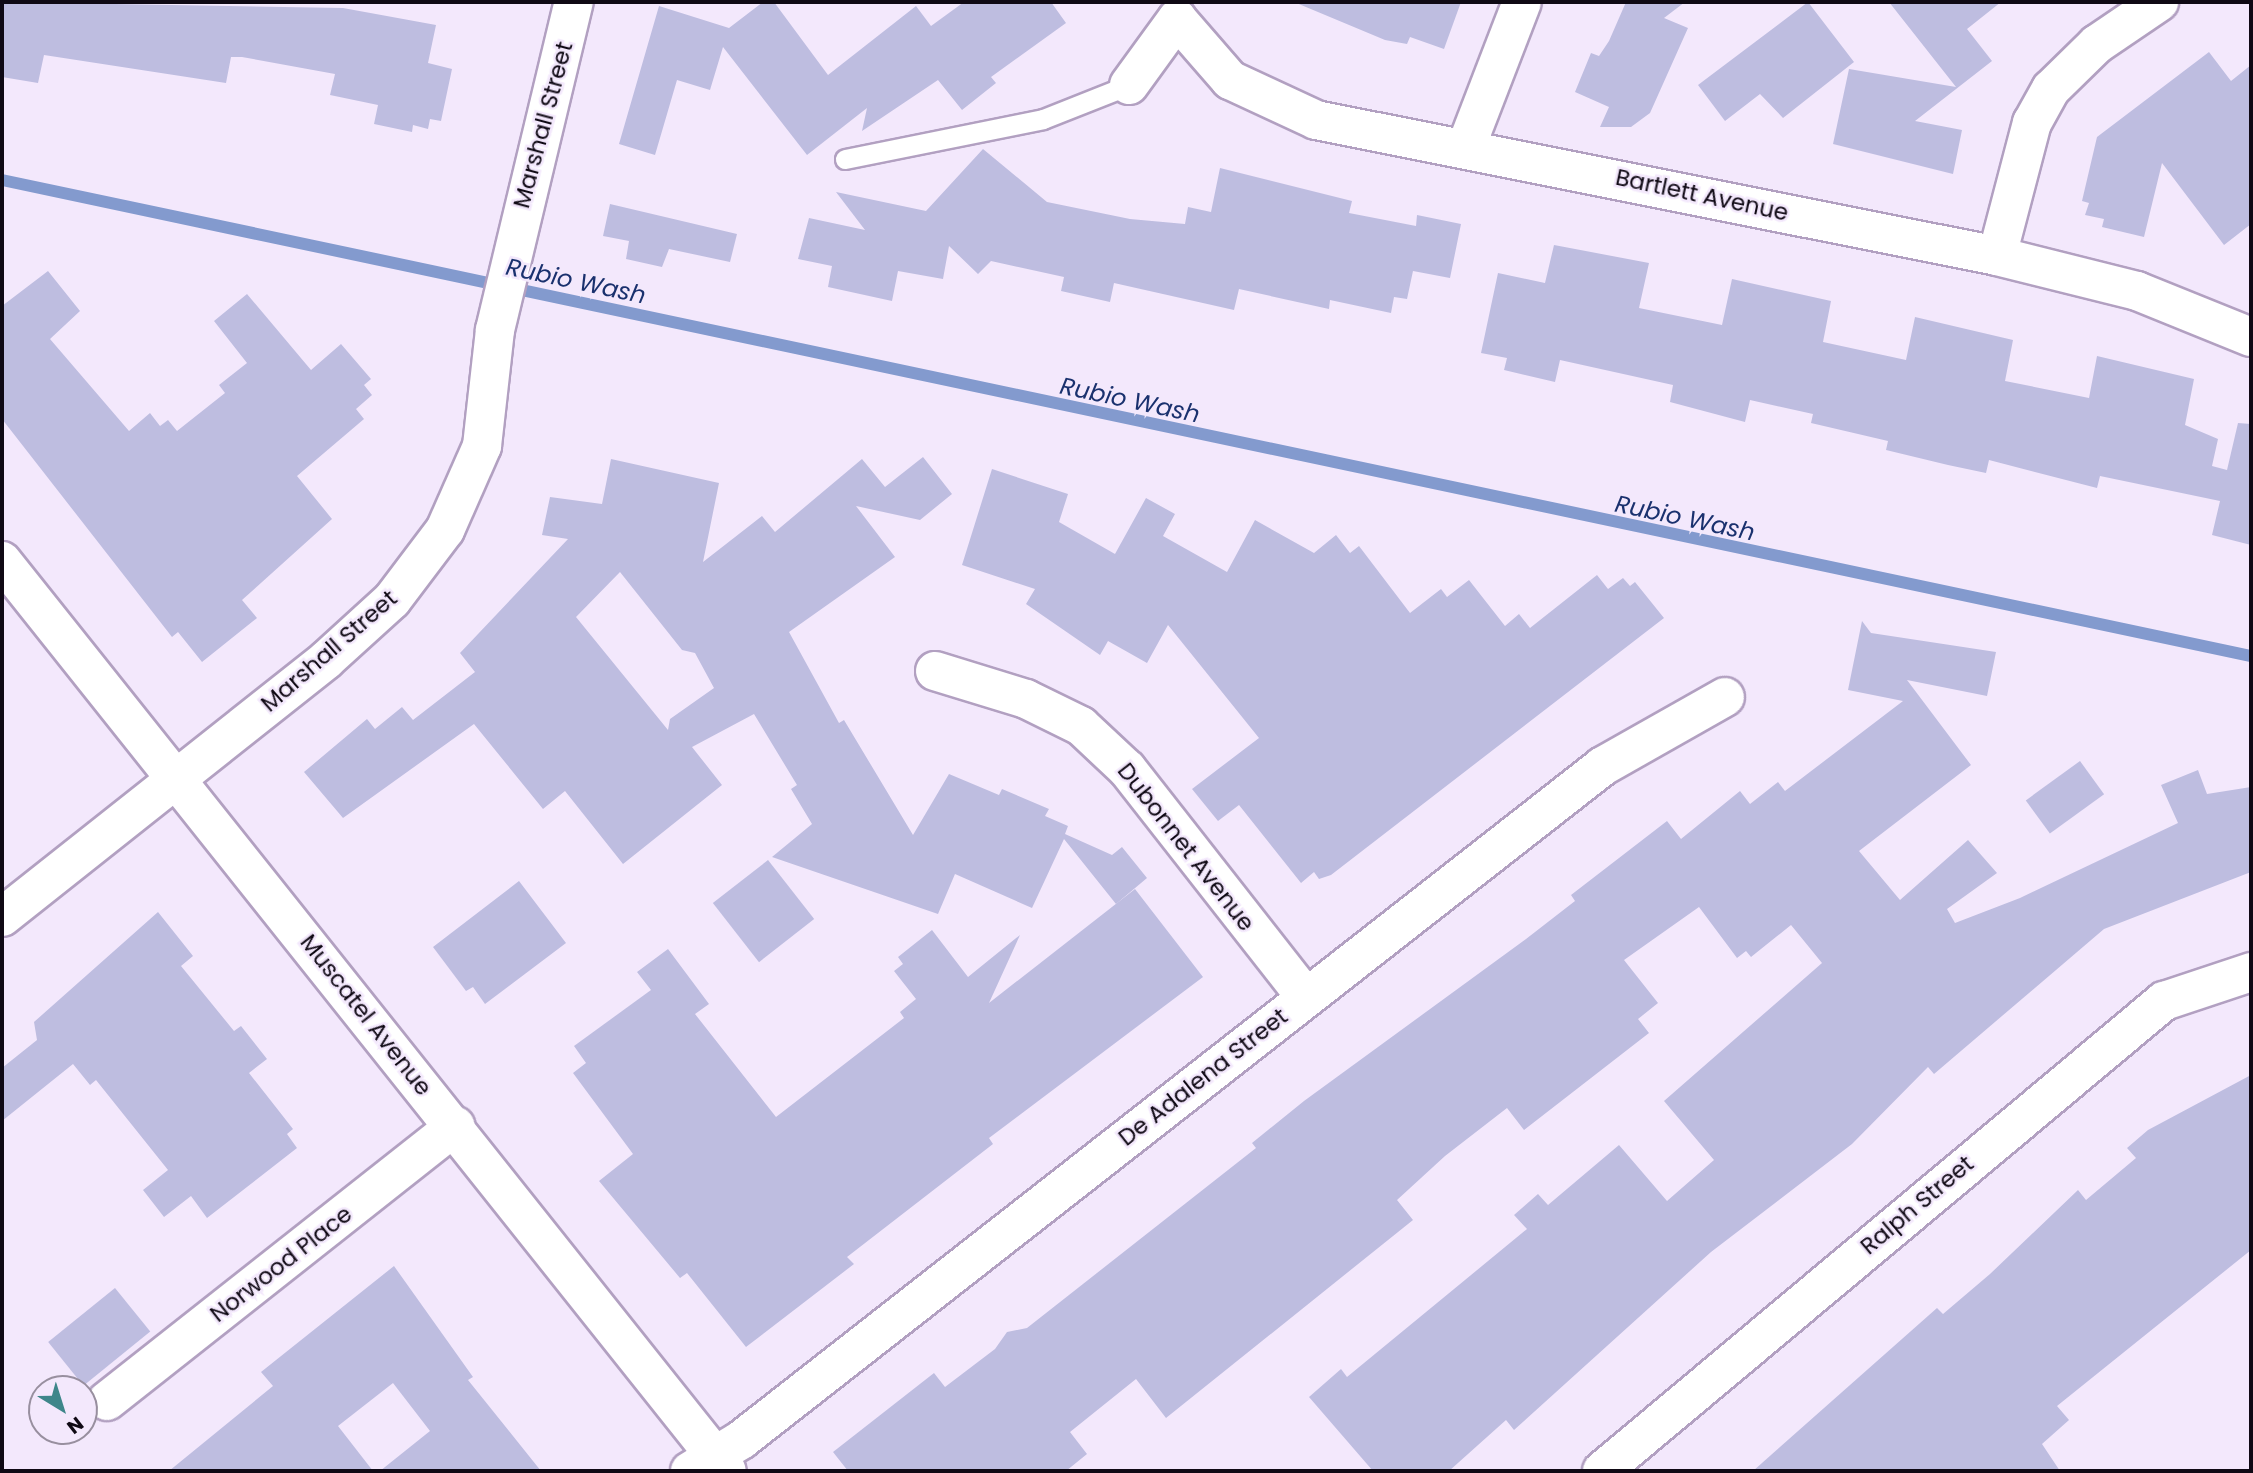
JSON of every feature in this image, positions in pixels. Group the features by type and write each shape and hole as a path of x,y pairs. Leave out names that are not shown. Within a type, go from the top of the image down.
{"street":[{"name":"Marshall Street","path":"2,916 178,778 392,600 445,530 482,446 495,330 518,219 574,2"},
{"path":"1466,146 1522,2"},
{"path":"1997,256 2032,123 2051,89 2097,44 2159,2"},
{"name":"Bartlett Avenue","path":"1129,85 1171,10 1230,80 1317,120 1466,146 1997,256 2137,291 2251,337"},
{"name":"Muscatel Avenue","path":"2,561 454,1126 711,1466"},
{"name":"Dubonnet Avenue","path":"935,671 1026,699 1081,726 1127,769 1306,996"},
{"name":"De Adalena Street","path":"711,1466 1306,996 1604,766 1725,697"},
{"name":"Ralph Street","path":"1602,1471 2164,1001 2251,972"},
{"name":"Norwood Place","path":"107,1401 454,1126"}],"lane":[{"path":"845,159 1043,119 1129,85"}],"building":[{"path":"2,2 343,8 436,25 428,63 452,69 441,121 430,119 428,129 413,125 412,132 374,124 378,105 330,95 335,74 242,57 231,57 226,83 44,55 38,83 2,77"},
{"path":"763,2 774,2 828,75 916,6 931,26 964,2 1051,2 1066,23 991,77 996,83 962,110 938,80 862,131 867,108 807,155 723,47 710,90 677,80 655,155 619,144 659,6 729,28"},
{"path":"1294,2 1461,2 1444,49 1410,37 1407,44 1385,40"},
{"path":"1626,2 1685,2 1664,18 1688,28 1650,113 1631,127 1600,127 1609,107 1575,92 1591,53 1599,56 1609,41"},
{"path":"1808,2 1854,62 1783,118 1760,94 1725,121 1698,85"},
{"path":"1889,2 2001,2 1967,29 1992,61 1915,121 1962,130 1953,174 1833,144 1849,69 1956,87"},
{"path":"2209,52 2231,81 2251,65 2251,224 2224,245 2162,163 2144,237 2102,227 2104,219 2085,215 2089,203 2082,201 2097,137"},
{"path":"983,149 1047,202 1130,219 1185,224 1188,207 1211,212 1220,168 1352,201 1349,213 1416,226 1417,215 1461,224 1450,278 1413,271 1407,299 1394,297 1391,313 1330,300 1329,309 1239,289 1234,310 1114,283 1110,302 1061,291 1064,277 991,261 978,274 949,246 943,279 898,271 892,301 828,287 832,266 798,259 809,218 865,230 836,192 926,211"},
{"path":"610,204 737,234 730,262 669,249 662,267 626,259 629,241 603,236"},
{"path":"1554,245 1649,263 1639,308 1722,325 1732,279 1831,301 1823,342 1906,360 1915,317 2013,340 2005,381 2089,398 2097,356 2194,379 2185,425 2218,439 2212,466 2227,470 2238,423 2251,424 2251,545 2212,535 2220,501 2100,476 2097,488 1989,460 1986,473 1948,465 1886,450 1888,441 1811,423 1813,414 1750,400 1745,422 1670,402 1673,385 1560,360 1555,382 1504,370 1507,358 1481,353 1498,273 1545,283"},
{"path":"48,271 80,311 50,339 129,431 150,413 160,426 168,420 177,431 225,393 219,385 247,363 214,321 247,294 311,370 341,344 371,379 364,385 372,395 356,409 364,419 297,476 332,519 242,600 257,618 202,662 178,632 172,637 2,419 2,306"},
{"path":"923,457 952,494 920,520 856,506 895,557 789,632 839,723 844,720 913,835 949,774 999,795 1002,789 1049,809 1045,816 1068,826 1065,834 1112,855 1122,847 1147,878 1116,904 1064,839 1032,908 955,874 938,914 772,857 812,824 791,789 797,785 754,714 692,747 722,785 623,864 565,791 543,809 474,724 343,818 304,772 367,719 375,729 402,707 413,720 475,672 460,653 568,539 542,535 550,497 602,504 611,459 719,483 703,562 762,516 775,532 862,459 885,487","holes":["620,572 682,650 695,653 714,688 670,719 668,730 576,617"]},
{"path":"992,469 1068,494 1059,522 1115,554 1146,498 1175,514 1163,536 1227,572 1255,520 1314,553 1336,535 1350,553 1359,546 1410,613 1441,589 1447,597 1469,580 1505,626 1519,614 1530,628 1597,575 1608,589 1623,578 1630,586 1635,582 1664,618 1331,875 1319,879 1314,872 1301,883 1239,805 1218,821 1192,789 1259,738 1168,625 1147,663 1108,641 1100,655 1026,604 1035,589 962,565"},
{"path":"1862,621 1871,633 1996,652 1987,696 1907,680 1971,765 1859,851 1900,900 1968,840 1997,873 1947,909 1955,923 2020,898 2178,823 2161,785 2198,770 2207,794 2251,787 2251,872 2104,929 1934,1074 1928,1067 1852,1144 1711,1252 1514,1430 1506,1420 1449,1471 1373,1471 1309,1397 1341,1369 1347,1377 1527,1229 1514,1215 1538,1194 1548,1205 1619,1145 1667,1201 1714,1160 1664,1101 1822,963 1791,925 1751,957 1746,951 1737,958 1699,907 1624,960 1658,1003 1638,1019 1649,1033 1524,1130 1507,1108 1445,1156 1397,1200 1413,1220 1166,1418 1136,1379 1070,1432 1087,1454 1066,1471 848,1471 833,1452 934,1373 945,1387 995,1349 1007,1332 1027,1328 1256,1148 1252,1143 1304,1101 1526,939 1575,901 1571,895 1667,821 1681,839 1740,791 1750,804 1778,782 1785,791 1903,701 1848,690"},
{"path":"2080,761 2104,794 2050,834 2026,800"},
{"path":"768,860 814,919 759,962 713,903"},
{"path":"519,881 566,943 485,1004 473,987 466,991 433,947"},
{"path":"1135,889 1203,977 989,1138 993,1144 847,1257 854,1264 746,1347 687,1273 680,1278 599,1181 633,1154 573,1073 586,1063 574,1046 651,990 637,972 668,949 709,1004 695,1014 776,1117 904,1018 900,1012 916,999 894,971 903,964 898,957 932,930 968,977 1020,935 989,1003"},
{"path":"158,912 193,956 181,966 234,1031 241,1026 267,1059 249,1073 293,1129 287,1134 297,1148 207,1218 191,1196 164,1217 143,1190 168,1170 96,1080 90,1085 73,1064 2,1121 2,1068 37,1040 34,1022"},
{"path":"2251,1075 2251,1250 2057,1406 2069,1420 2042,1444 2060,1471 1753,1471 1937,1308 1943,1314 1990,1274 2078,1190 2086,1200 2136,1158 2127,1148 2148,1130"},
{"path":"394,1266 473,1377 468,1380 541,1471 380,1471 430,1431 393,1383 338,1426 373,1471 169,1471 273,1386 261,1372"},
{"path":"115,1288 150,1332 97,1375 75,1375 48,1342"}],"waterway":[{"name":"Rubio Wash","path":"2,180 2251,656"}]}
